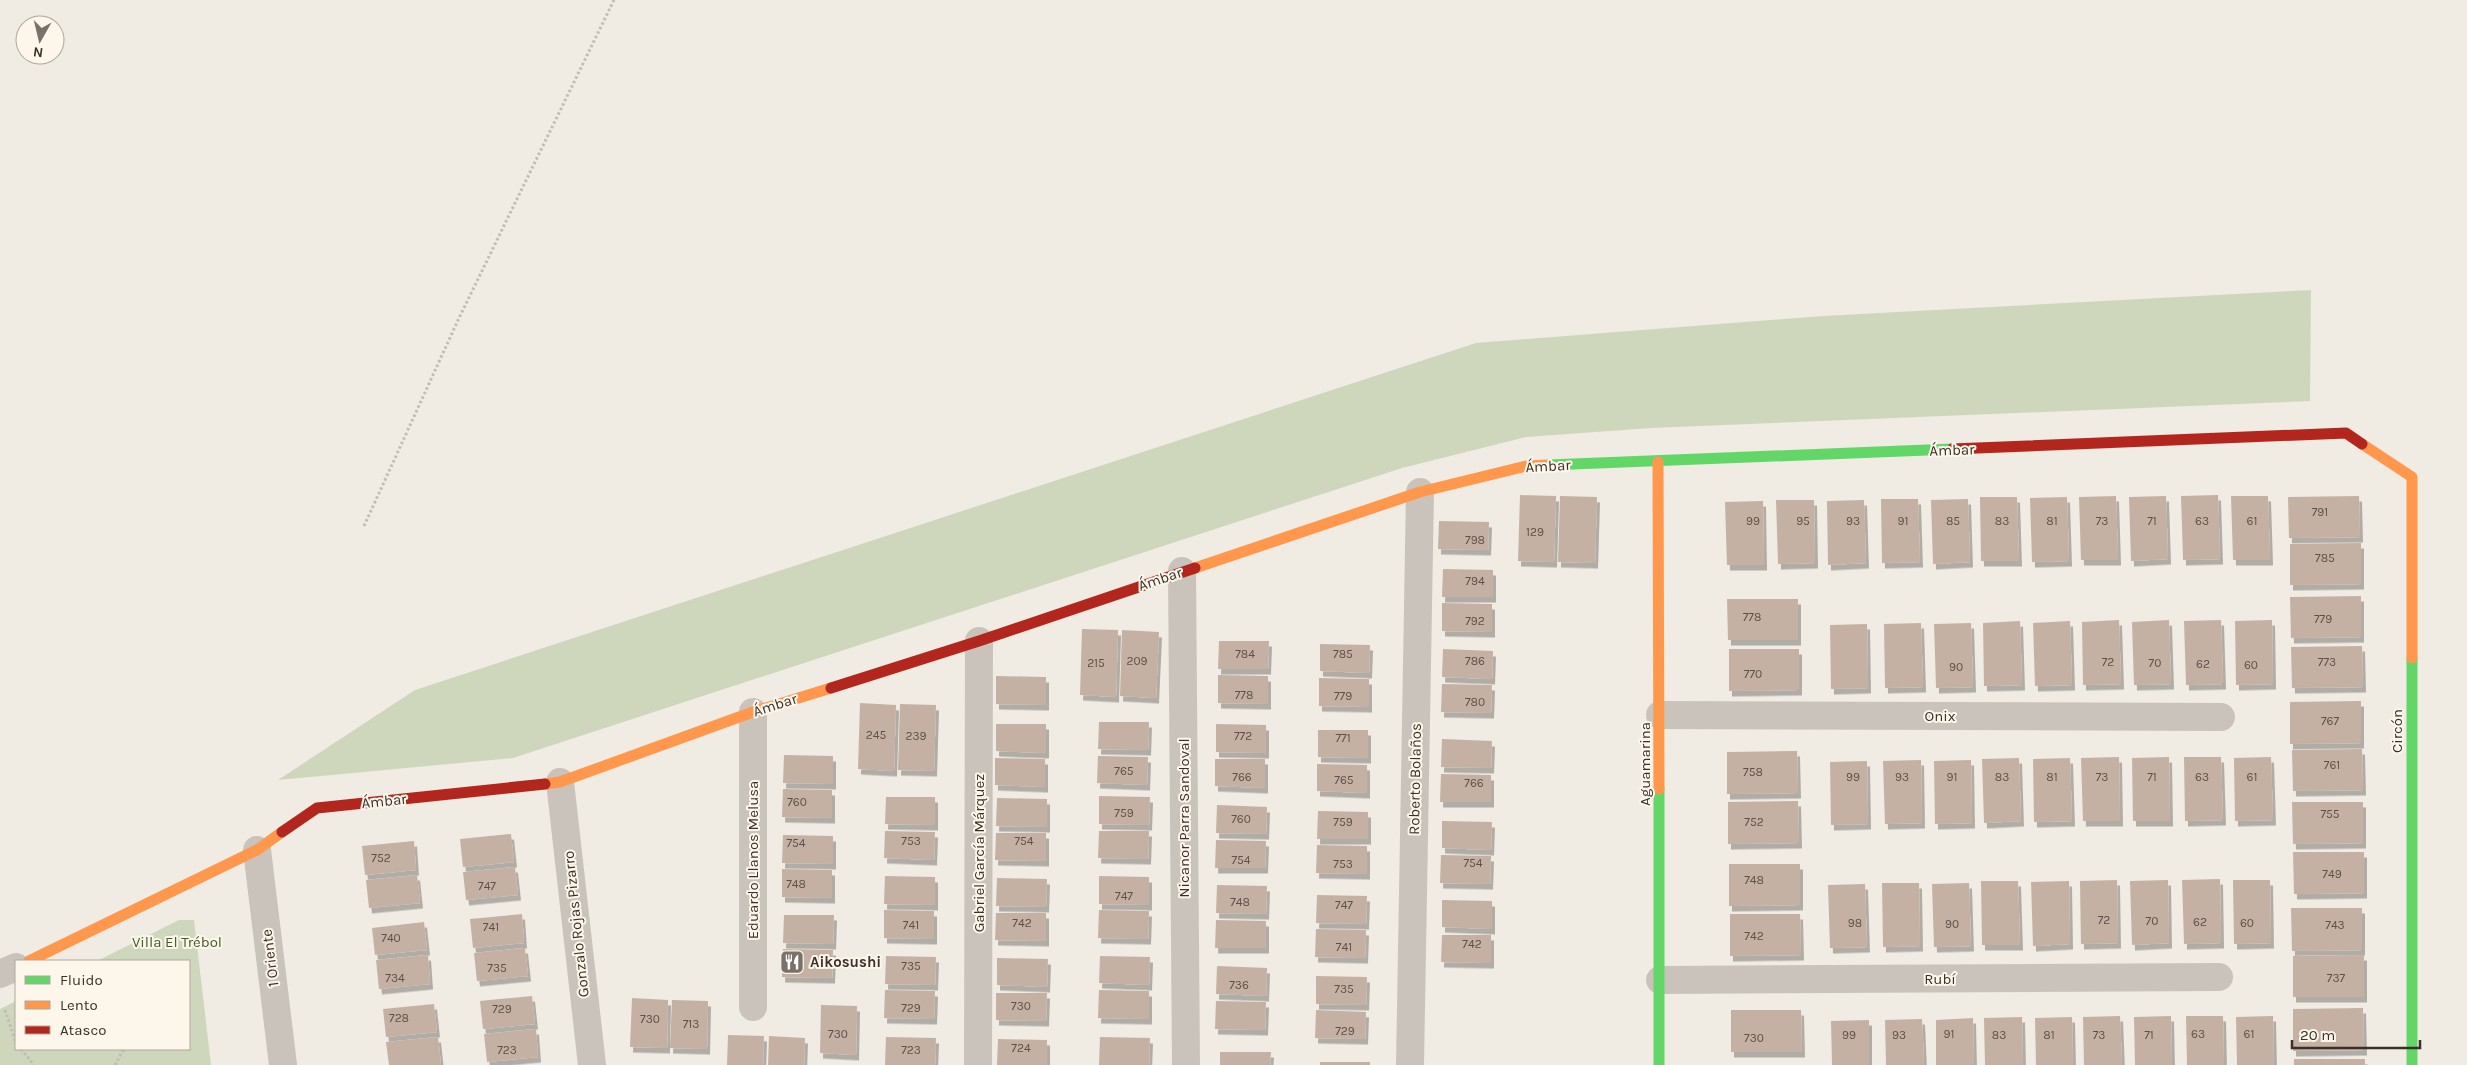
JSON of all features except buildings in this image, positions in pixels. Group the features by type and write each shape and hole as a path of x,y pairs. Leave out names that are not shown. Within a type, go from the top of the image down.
{"street":[{"name":"Ámbar","path":"31,960 257,850 317,808 560,782 753,712 979,641 1420,492 1526,466 2346,433"},
{"name":"Circón","path":"2346,433 2412,477 2412,1065"},
{"name":"Aguamarina","path":"1658,462 1660,715 1659,1065"},
{"name":"Roberto Bolaños","path":"1410,1065 1420,492"},
{"name":"Nicanor Parra Sandoval","path":"1182,571 1186,1065"},
{"name":"Gabriel García Márquez","path":"978,1065 979,641"},
{"name":"Eduardo Llanos Melusa","path":"753,712 753,1008"},
{"name":"Onix","path":"1660,715 2221,718"},
{"name":"Gonzalo Rojas Pizarro","path":"560,782 592,1065"},
{"name":"1 Oriente","path":"257,850 283,1065"},
{"path":"0,974 15,967"},
{"name":"Rubí","path":"1660,980 2219,977"}],"path":[{"path":"364,526 459,318 614,0"},
{"path":"4,1007 15,1040"},
{"path":"22,1050 34,1065"},
{"path":"115,1065 123,1050"}],"green space":[{"path":"2311,290 2310,401 1651,428 1526,437 1402,468 513,758 278,780 415,690 1476,343 1823,316"},
{"name":"Villa El Trébol","path":"179,920 194,920 211,1065 0,1065 0,1009 15,1002 15,1050 190,1050 190,960 99,960"}],"traffic: fast":[{"path":"1548,465 1952,449"},
{"path":"2412,658 2412,1065"},
{"path":"1659,789 1659,1065"}],"traffic: slow":[{"path":"2362,444 2412,477 2412,658"},
{"path":"1658,462 1659,789"},
{"path":"1195,568 1420,492 1526,466 1548,465"},
{"path":"545,784 560,782 753,712 831,688"},
{"path":"31,960 257,850 282,832"}],"traffic: jam":[{"path":"1952,449 2346,433 2362,444"},
{"path":"831,688 979,641 1195,568"},
{"path":"282,832 317,808 545,784"}],"place":[{"name":"Aikosushi","path":"792,962"}]}
